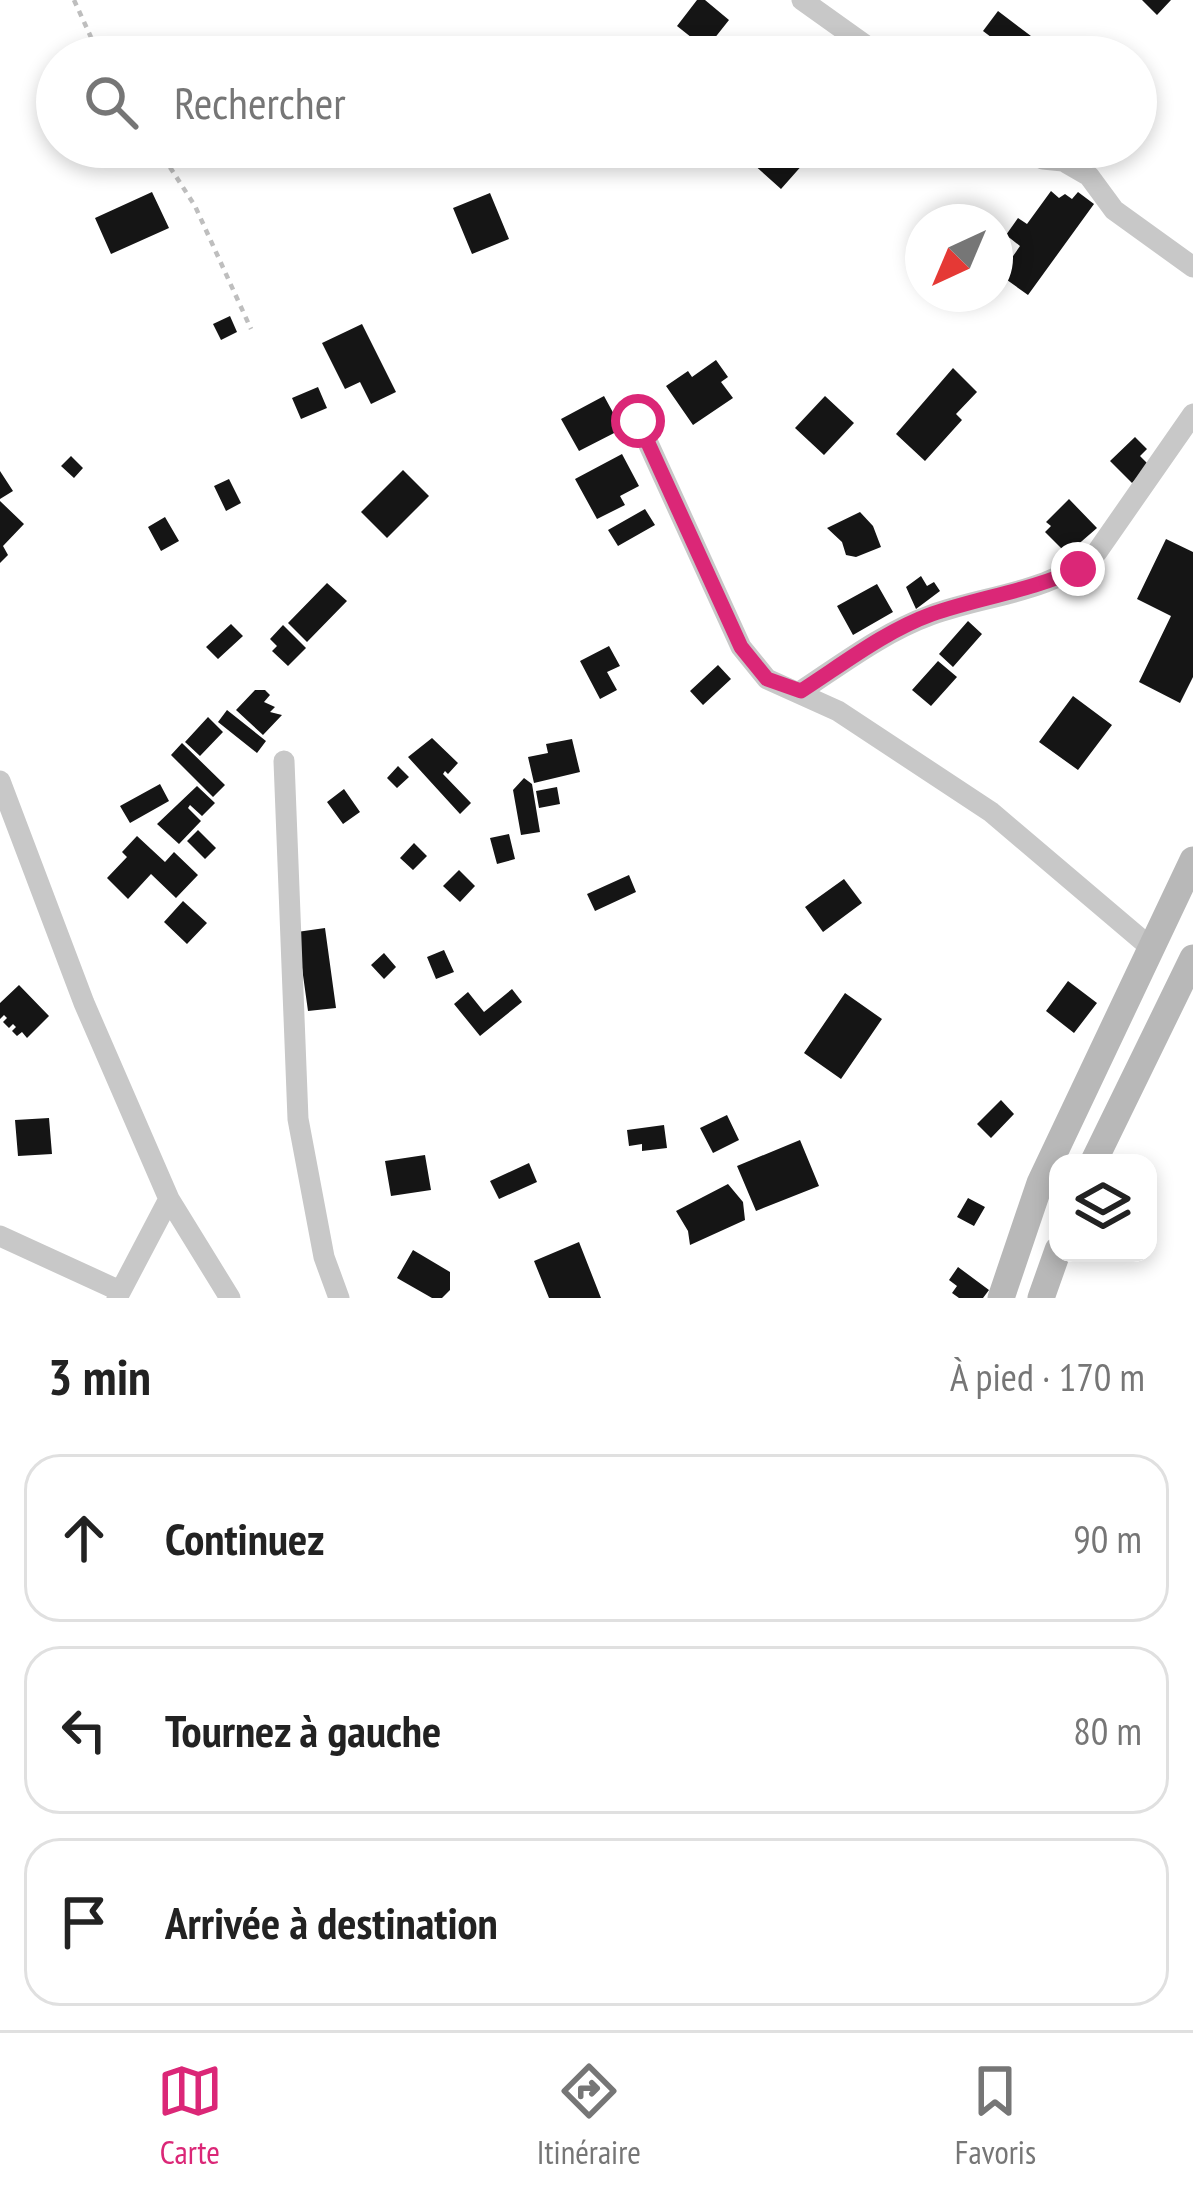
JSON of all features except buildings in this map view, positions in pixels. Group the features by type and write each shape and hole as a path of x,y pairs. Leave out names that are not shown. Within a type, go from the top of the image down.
{"street":[{"path":"802,0 853,36"},
{"path":"1075,168 1089,176 1114,210 1193,267"},
{"path":"801,691 874,643 931,615 1042,586 1078,569 1097,552 1193,414"},
{"path":"638,421 741,647 767,679 838,711 991,812 1150,947"},
{"path":"284,761 298,1119 324,1257 340,1298"},
{"path":"0,781 84,1003 169,1199 230,1298"},
{"path":"1001,1298 1040,1183 1193,860"},
{"path":"1097,1154 1193,958"},
{"path":"0,1236 119,1294 169,1199"},
{"path":"1041,1298 1054,1262"}],"path":[{"path":"74,0 90,36"},
{"path":"171,168 195,206 251,329"}],"route":[{"path":"638,421 741,647 767,679 801,691 874,643 931,615 1042,586 1078,569"}]}
